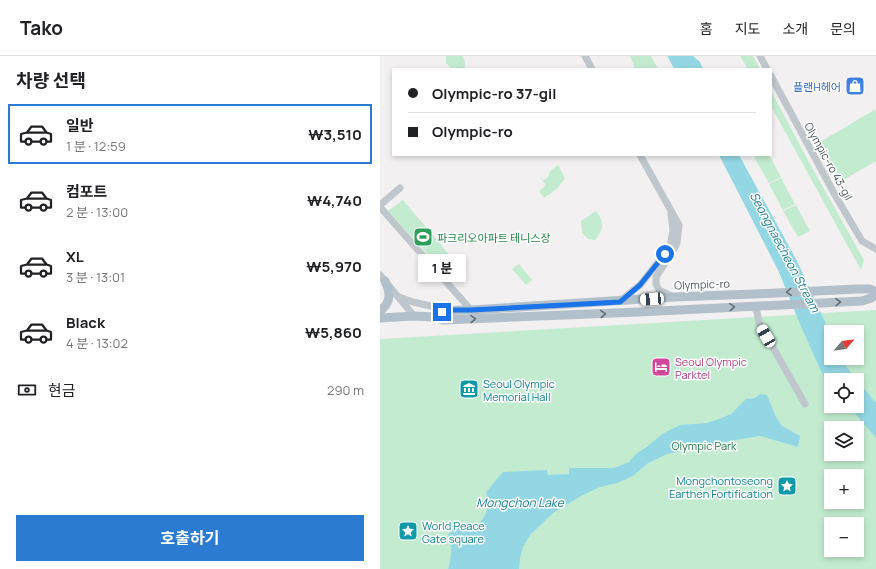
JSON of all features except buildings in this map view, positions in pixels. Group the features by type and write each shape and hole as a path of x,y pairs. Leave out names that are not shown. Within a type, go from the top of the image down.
{"main road":[{"path":"380,311 387,303 390,293 382,278"},
{"name":"Olympic-ro","path":"434,317 448,310 620,302 674,297 856,289 870,289 876,292"},
{"name":"Olympic-ro","path":"380,318 414,316 434,317 443,320 755,306 862,301 876,295"}],"street":[{"path":"585,56 591,68"},
{"path":"760,56 766,68"},
{"name":"Olympic-ro 43-gil","path":"772,78 835,195 862,241 876,249"},
{"path":"641,156 679,226 677,243 656,277 658,290 674,297"},
{"path":"400,188 380,206 471,310"},
{"path":"620,302 640,285 670,247 673,230 670,210"},
{"path":"382,278 414,316"},
{"path":"399,297 448,310"},
{"path":"755,306 759,323 805,404"}],"green space":[{"path":"446,56 462,56 465,65 464,68 451,68 446,63"},
{"path":"630,56 651,56 657,68 635,68"},
{"path":"740,56 753,56 759,68 747,68"},
{"path":"772,93 864,260 861,270 772,108"},
{"path":"876,109 876,161 840,182 820,142"},
{"path":"770,156 781,177 769,183 754,157"},
{"path":"558,165 565,178 556,189 544,198 539,191 546,185 540,177 544,180 548,177 550,171"},
{"path":"781,178 795,204 783,210 769,184"},
{"name":"파크리오아파트 테니스장","path":"403,200 457,264 446,274 388,211"},
{"path":"796,205 810,231 798,237 783,211"},
{"path":"596,211 601,219 602,229 595,240 588,239 582,233 581,221"},
{"path":"519,264 532,280 526,285 512,269"},
{"name":"Olympic Park","path":"876,310 876,569 380,569 380,339"}],"water":[{"path":"668,56 693,56 700,62 703,68 675,68"},
{"name":"Seongnaecheon Stream","path":"720,156 740,156 797,261 826,325 824,325 824,365 845,365 851,373 824,373 824,378 778,270"},
{"name":"Seongnaecheon Stream","path":"864,388 876,403 876,438 864,424 864,421 862,421 855,413 864,413"},
{"name":"Mongchon Lake","path":"760,394 767,395 776,417 782,426 800,436 798,447 760,436 667,454 648,463 633,476 617,483 600,487 581,496 553,513 530,535 523,547 519,569 448,569 451,552 448,535 455,526 467,528 472,527 481,521 487,510 488,500 486,492 503,472 547,470 548,475 569,474 569,468 614,468 629,462 636,454 662,434 680,425 707,423 719,419 731,414 746,399 755,398"}],"waterway":[{"name":"Seongnaecheon Stream","path":"668,56 674,68"}],"place":[{"name":"플랜H헤어","path":"855,86"},
{"name":"파크리오아파트 테니스장","path":"423,237"},
{"name":"Seoul Olympic Parktel","path":"661,367"},
{"name":"Seoul Olympic Memorial Hall","path":"469,389"},
{"name":"Mongchontoseong Earthen Fortification","path":"787,486"},
{"name":"World Peace Gate square","path":"408,531"}],"route":[{"path":"442,312 448,310 620,302 640,285 665,254"}]}
